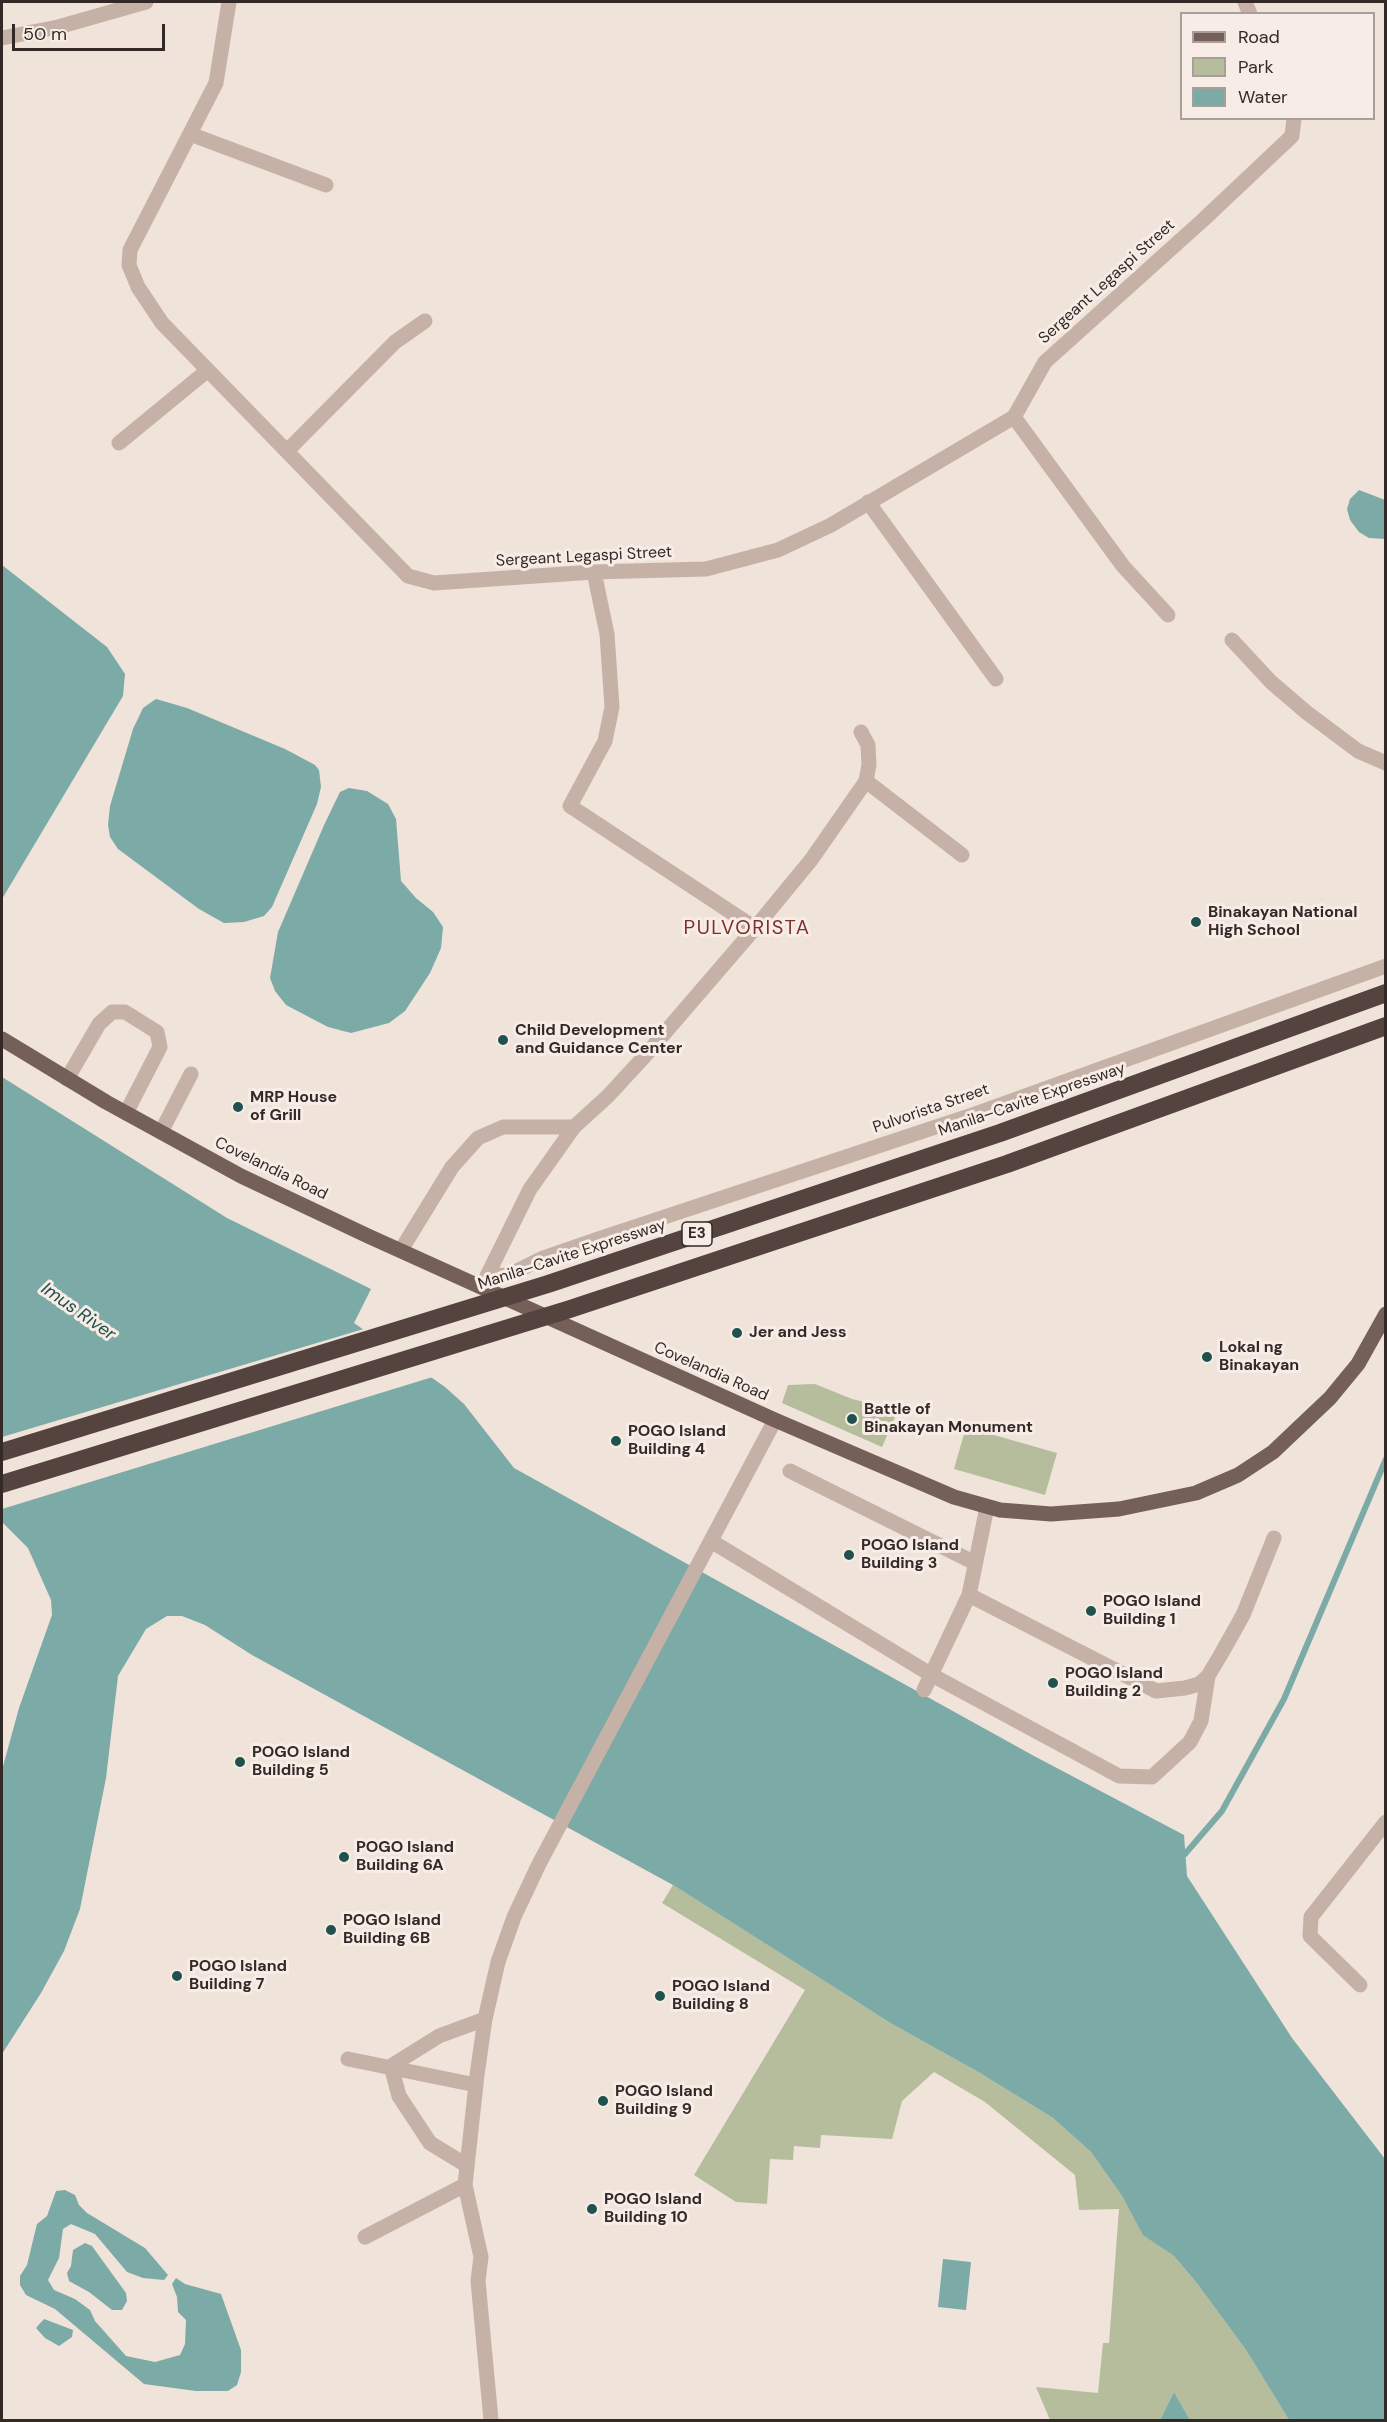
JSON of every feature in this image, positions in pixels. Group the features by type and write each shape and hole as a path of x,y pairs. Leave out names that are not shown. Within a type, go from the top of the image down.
{"highway":[{"name":"Manila–Cavite Expressway","path":"2,1452 548,1284 1000,1132 1386,993"},
{"name":"E3","path":"2,1484 604,1298 1007,1164 1386,1026"}],"main road":[{"name":"Covelandia Road","path":"2,1039 126,1113 241,1176 401,1250 484,1281 611,1348 954,1497 987,1507 1015,1512 1051,1514 1119,1509 1196,1492 1239,1475 1273,1452 1330,1398 1358,1364 1386,1314"}],"street":[{"path":"2,38 58,27 146,2"},
{"name":"Sergeant Legaspi Street","path":"229,2 216,83 130,250 129,266 138,287 162,323 408,576 434,583 594,572 706,569 778,550 831,525 868,502 932,468 1014,417 1045,363 1292,136 1294,120"},
{"path":"190,134 326,185"},
{"path":"287,452 395,342 425,321"},
{"path":"118,443 208,370"},
{"path":"1014,417 1123,566 1168,615"},
{"path":"868,502 996,679"},
{"path":"594,572 607,634 612,707 605,741 570,806 755,928"},
{"path":"1232,640 1271,682 1306,712 1358,751 1386,763"},
{"path":"484,1281 530,1189 573,1126 608,1096 643,1058 755,928 811,860 866,781 868,745 861,732"},
{"path":"866,781 962,855"},
{"name":"Pulvorista Street","path":"484,1281 509,1275 576,1246 975,1114 1386,966"},
{"path":"67,1079 99,1024 112,1012 125,1011 157,1032 160,1047 126,1113"},
{"path":"161,1132 191,1074"},
{"path":"401,1250 452,1167 478,1138 503,1127 573,1126"},
{"path":"491,2421 478,2281 481,2258 465,2185 485,2019 498,1962 514,1917 550,1844 775,1420"},
{"path":"790,1471 975,1563"},
{"path":"924,1690 969,1595 987,1507"},
{"path":"969,1595 1156,1691 1185,1688 1199,1684 1208,1676 1243,1615 1274,1538"},
{"path":"711,1541 930,1674 1119,1776 1152,1777 1190,1742 1201,1721 1208,1676"},
{"path":"1360,1985 1310,1936 1311,1917 1386,1822"},
{"path":"392,2066 439,2036 485,2019"},
{"path":"348,2059 392,2066 476,2085"},
{"path":"392,2066 399,2096 430,2143 466,2165"},
{"path":"365,2238 465,2185"}],"green space":[{"path":"815,1384 852,1399 898,1410 882,1447 782,1403 788,1385"},
{"path":"966,1427 1057,1453 1045,1495 954,1469"},
{"path":"673,1885 892,2024 980,2073 1053,2118 1091,2152 1122,2196 1143,2234 1174,2256 1196,2282 1246,2350 1289,2420 1190,2420 1174,2392 1160,2420 1050,2420 1036,2387 1098,2393 1103,2343 1109,2343 1119,2209 1079,2210 1075,2175 985,2102 934,2072 902,2101 892,2139 821,2135 820,2148 794,2146 793,2160 770,2159 767,2204 736,2202 694,2175 805,1990 662,1903"}],"water":[{"path":"1359,490 1385,500 1385,539 1369,538 1359,532 1350,520 1347,509 1350,499"},
{"path":"2,565 107,647 125,674 123,696 2,899"},
{"path":"156,699 187,708 285,749 315,765 319,770 321,787 317,804 272,907 264,916 244,922 224,923 199,909 118,849 110,837 108,825 110,806 133,729 143,708"},
{"path":"349,788 367,791 388,804 396,819 401,881 433,912 443,927 441,948 430,973 405,1011 389,1023 351,1033 328,1027 286,1005 275,991 270,978 278,932 340,792"},
{"name":"Imus River","path":"2,1077 227,1218 371,1289 354,1323 445,1387 464,1404 514,1468 1034,1756 1184,1835 1187,1876 1292,2038 1385,2159 1385,2420 1289,2420 1246,2350 1196,2282 1174,2256 1143,2235 1122,2196 1091,2152 1053,2118 980,2073 892,2024 673,1885 252,1655 205,1625 182,1616 167,1616 146,1629 118,1676 106,1778 80,1909 64,1951 41,1993 2,2054 2,1770 19,1708 52,1615 51,1600 28,1548 2,1522"},
{"path":"65,2190 75,2195 79,2205 87,2213 145,2248 168,2275 164,2280 143,2278 127,2272 95,2234 71,2224 63,2229 59,2258 48,2280 54,2290 75,2299 90,2310 95,2321 126,2356 155,2362 180,2355 185,2344 186,2320 178,2312 177,2297 172,2284 176,2278 185,2284 221,2294 241,2350 241,2372 237,2385 228,2391 196,2391 144,2384 55,2309 26,2295 20,2285 20,2276 27,2265 37,2224 47,2216 56,2191"},
{"path":"85,2243 92,2246 126,2293 127,2301 122,2310 112,2310 89,2292 69,2281 67,2273 71,2266 73,2250"},
{"path":"943,2259 971,2262 966,2310 938,2307"},
{"path":"44,2319 73,2330 72,2337 59,2346 45,2338 36,2328"},
{"path":"1174,2392 1190,2420 1160,2420"}],"pier":[{"path":"367,1328 436,1376 2,1509 2,1437"}],"waterway":[{"path":"1185,1854 1222,1811 1284,1699 1386,1459"}],"place":[{"name":"Binakayan National High School","path":"1196,922"},
{"name":"Child Development and Guidance Center","path":"503,1040"},
{"name":"MRP House of Grill","path":"238,1107"},
{"name":"Jer and Jess","path":"737,1333"},
{"name":"Lokal ng Binakayan","path":"1207,1357"},
{"name":"Battle of Binakayan Monument","path":"852,1419"},
{"name":"POGO Island Building 4","path":"616,1441"},
{"name":"POGO Island Building 3","path":"849,1555"},
{"name":"POGO Island Building 1","path":"1091,1611"},
{"name":"POGO Island Building 2","path":"1053,1683"},
{"name":"POGO Island Building 5","path":"240,1762"},
{"name":"POGO Island Building 6A","path":"344,1857"},
{"name":"POGO Island Building 6B","path":"331,1930"},
{"name":"POGO Island Building 7","path":"177,1976"},
{"name":"POGO Island Building 8","path":"660,1996"},
{"name":"POGO Island Building 9","path":"603,2101"},
{"name":"POGO Island Building 10","path":"592,2209"}],"district":[{"name":"PULVORISTA","path":"747,929"}]}
